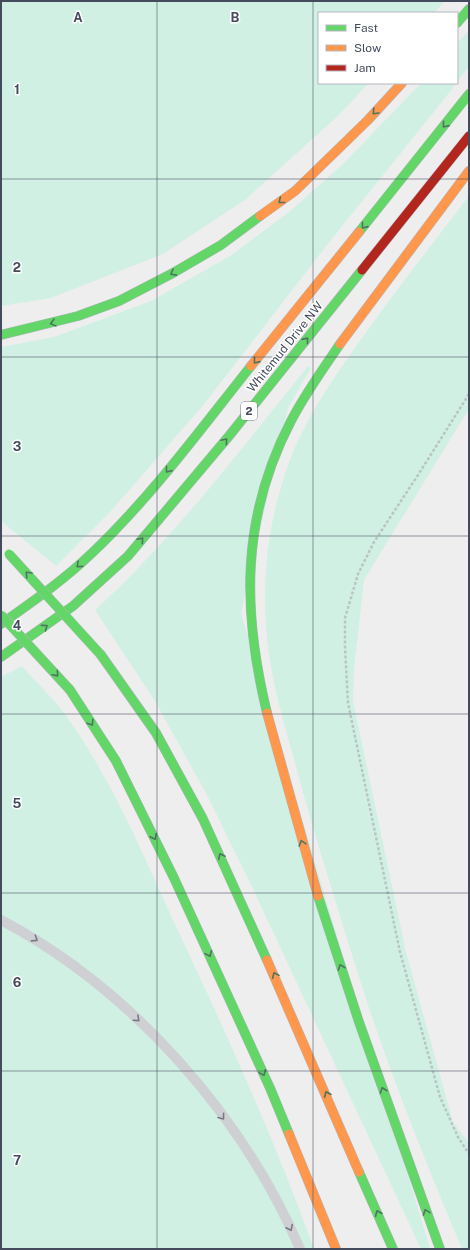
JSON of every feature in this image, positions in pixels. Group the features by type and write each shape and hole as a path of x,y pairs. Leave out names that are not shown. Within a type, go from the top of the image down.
{"highway":[{"path":"458,22 469,9"},
{"path":"1,335 78,316 119,301 221,245 294,191 368,120 401,84"},
{"path":"1,624 59,582 83,562 118,528 154,487 469,94"},
{"name":"Whitemud Drive NW","path":"1,657 73,606 128,556 233,430 469,136"},
{"path":"440,1249 336,955 297,827 262,695 252,640 249,590 254,536 266,483 284,436 320,373 382,286 469,171"},
{"path":"1,546 101,655 156,733 203,819 259,939 393,1249"},
{"path":"1,614 70,690 116,761 174,878 270,1088 336,1249"}],"lane":[{"path":"1,920 27,934 62,957 148,1029 176,1058 234,1133 270,1188 300,1249"}],"path":[{"path":"469,394 374,542 358,574 345,618 345,647 348,703 400,952 440,1097 458,1137 469,1154"}],"green space":[{"path":"1,1 445,1 435,12 318,12 318,84 368,84 339,115 245,200 163,254 51,298 1,306"},
{"path":"469,30 469,67 458,81 458,42"},
{"path":"420,84 456,84 327,245 205,403 112,510 56,566 1,521 1,347 54,337 151,301 230,256 289,212 343,164"},
{"path":"469,196 469,409 364,580 354,669 353,701 406,952 453,1122 469,1143 469,1249 462,1249 412,1127 389,1065 355,965 317,841 275,688 267,641 265,583 272,522 282,482 296,445 312,413 331,383 401,284"},
{"path":"308,366 311,368 288,408 241,613 430,1249 421,1249 253,889 207,795 155,701 95,610 180,523"},
{"path":"22,666 62,710 80,736 113,792 217,1014 284,1170 314,1249 1,1249 1,677"}],"traffic: fast":[{"path":"458,22 469,9"},
{"path":"359,232 469,94"},
{"path":"1,335 78,316 119,301 173,273 221,245 260,216"},
{"path":"1,657 73,606 128,556 229,436 362,270"},
{"path":"267,713 253,637 250,601 251,564 255,528 263,493 275,457 291,421 308,391 340,344"},
{"path":"1,624 48,590 92,553 114,532 155,486 251,366"},
{"path":"9,554 101,655"},
{"path":"1,615 70,690"},
{"path":"101,655 156,733 203,819 267,960"},
{"path":"70,690 116,761 174,878 270,1088 289,1134"},
{"path":"318,896 359,1022 440,1249"},
{"path":"359,1172 393,1249"}],"traffic: slow":[{"path":"260,216 295,191 368,120 401,84"},
{"path":"340,344 469,171"},
{"path":"251,366 359,232"},
{"path":"267,713 318,896"},
{"path":"267,960 359,1172"},
{"path":"289,1134 336,1249"}],"traffic: jam":[{"path":"362,270 469,136"}]}
